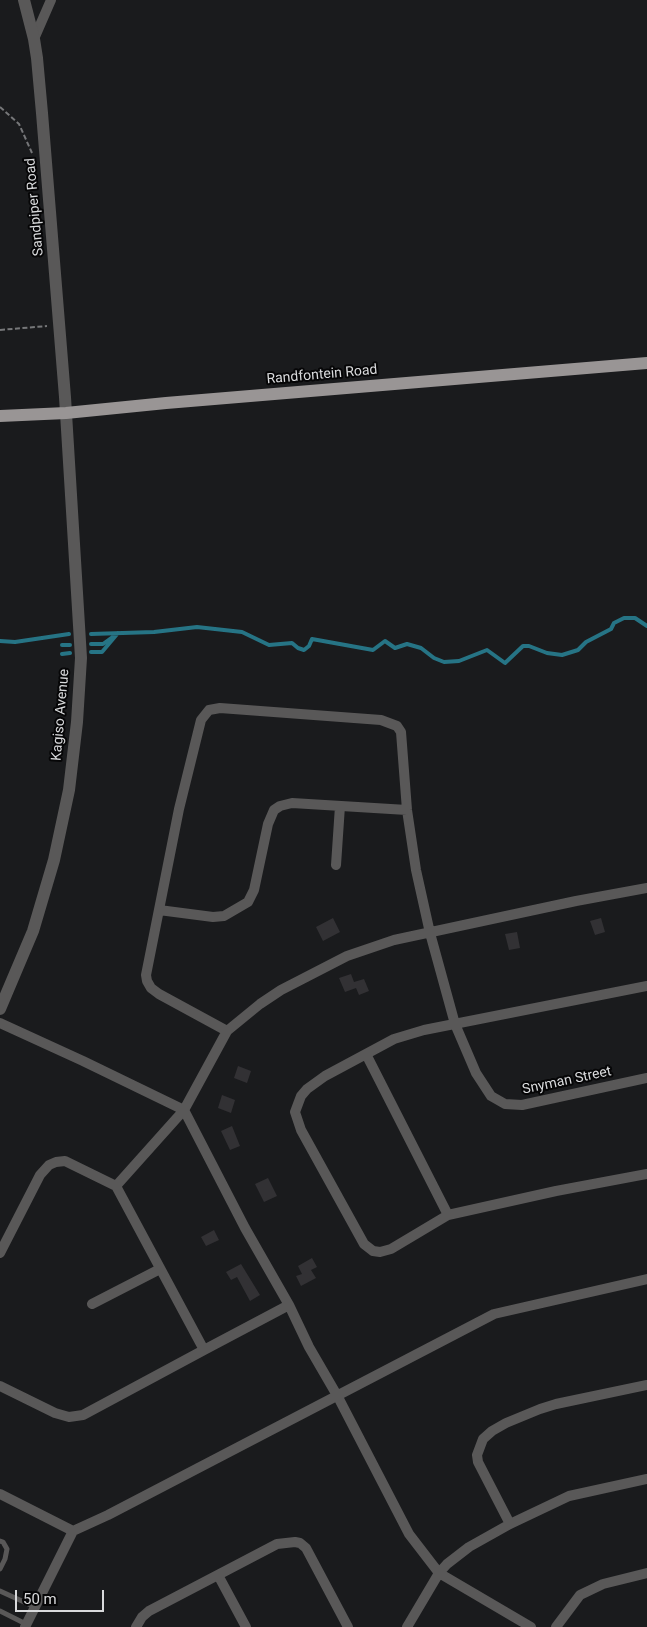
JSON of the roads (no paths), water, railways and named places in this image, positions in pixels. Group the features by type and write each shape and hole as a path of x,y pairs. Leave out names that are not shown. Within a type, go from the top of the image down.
{"main road":[{"name":"Randfontein Road","path":"0,416 66,413 647,363"}],"street":[{"name":"Sandpiper Road","path":"24,0 34,39 40,95 66,413"},
{"path":"34,39 51,0"},
{"name":"Kagiso Avenue","path":"0,1009 33,931 54,860 69,790 77,722 81,658 66,413"},
{"name":"Snyman Street","path":"159,910 198,726 204,714 209,710 220,708 390,722 397,726 400,732 407,810 416,870 430,932 455,1024 490,1096 505,1104 522,1105 647,1078"},
{"path":"227,1031 159,994 151,988 147,981 146,967 159,910 213,917 224,916 248,902 254,890 268,824 274,810 280,806 292,803 407,810"},
{"path":"336,865 340,806"},
{"path":"116,1186 184,1110 227,1031 260,1004 314,972 370,947 394,940 576,901 647,888"},
{"path":"647,986 424,1030 394,1039 325,1076 307,1089 300,1096 295,1112 301,1130 364,1244 373,1251 380,1252 391,1249 448,1215 556,1191 647,1174"},
{"path":"0,1023 84,1061 184,1110 245,1228 338,1396 409,1534 439,1573 531,1627"},
{"path":"366,1054 448,1215"},
{"path":"0,1253 40,1175 50,1165 65,1161 116,1186 204,1350"},
{"path":"92,1304 160,1269"},
{"path":"26,1626 73,1531 108,1515 494,1314 647,1279"},
{"path":"0,1386 55,1413 69,1417 83,1414 289,1305"},
{"path":"510,1524 478,1462 483,1439 506,1423 540,1409 556,1404 647,1386"},
{"path":"407,1627 439,1573 447,1564 469,1547 510,1524 569,1496 647,1479"},
{"path":"0,1494 73,1531"},
{"path":"136,1627 142,1617 149,1611 277,1544 288,1542 300,1543 306,1548 348,1627"},
{"path":"556,1627 580,1595 603,1584 647,1573"},
{"path":"218,1575 246,1627"}],"lane":[{"path":"0,1541 7,1549 0,1569"},
{"path":"0,1591 35,1607"},
{"path":"0,1611 26,1626"}],"waterway":[{"path":"91,634 154,632 197,627 242,632 269,645 292,643 304,650 309,646 312,639 373,650 385,641 395,648 407,644 421,648 434,658 444,662 459,661 487,650 505,663 523,646 562,655 578,650 586,642 611,629 614,623 624,618 635,618 647,626"},
{"path":"91,652 102,652 118,633"},
{"path":"0,641 15,642 69,634"},
{"path":"91,644 103,644 114,636"},
{"path":"62,645 70,645"},
{"path":"62,654 70,653"}]}
